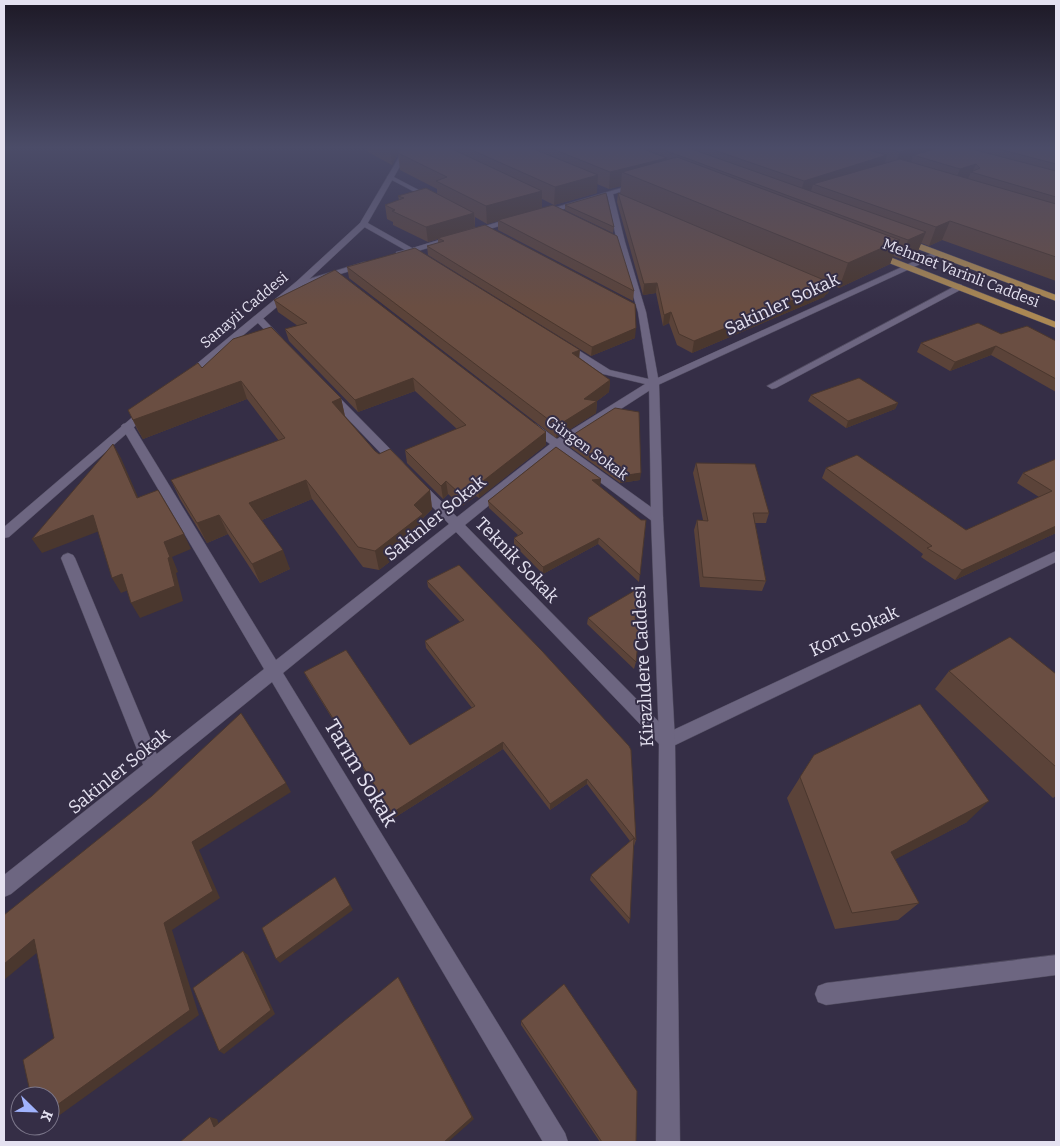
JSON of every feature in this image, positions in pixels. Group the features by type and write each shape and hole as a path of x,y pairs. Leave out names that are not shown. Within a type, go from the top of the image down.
{"main road":[{"name":"Mehmet Varinli Caddesi","path":"898,239 1056,298"},
{"name":"Mehmet Varinli Caddesi","path":"869,252 1056,325"}],"street":[{"name":"Sanayii Caddesi","path":"181,382 300,283 363,224 377,200"},
{"path":"533,215 586,200"},
{"name":"Kirazlıdere Caddesi","path":"611,200 617,240 638,309 654,383 657,518 667,740 668,1142"},
{"path":"542,206 559,214"},
{"path":"394,255 524,218"},
{"path":"363,224 428,260"},
{"path":"480,224 497,233"},
{"name":"Sakinler Sokak","path":"4,887 556,445 654,383 841,294 938,254"},
{"path":"300,283 338,275 369,262"},
{"path":"772,386 959,287"},
{"path":"258,318 292,354"},
{"path":"558,341 607,372 654,383"},
{"name":"Teknik Sokak","path":"319,382 667,740"},
{"path":"4,534 150,407"},
{"name":"Gürgen Sokak","path":"526,421 657,518"},
{"name":"Tarım Sokak","path":"127,426 556,1142"},
{"name":"Koru Sokak","path":"667,740 1056,556"},
{"path":"68,558 153,767"},
{"path":"826,994 1056,965"}],"building":[{"path":"397,200 450,200 474,213 426,227 392,211 395,210 385,205"},
{"path":"475,200 507,200 486,206"},
{"path":"580,200 608,200 614,227 565,205"},
{"path":"620,200 636,200 831,283 694,341 679,334 671,312 664,315 657,283 644,284"},
{"path":"693,200 794,200 900,240 848,263"},
{"path":"801,200 837,200 926,232 908,240"},
{"path":"860,200 1044,200 1056,204 1056,257 950,221 936,227"},
{"path":"553,205 617,236 634,291 498,220"},
{"path":"485,225 635,304 636,328 592,347 427,246 444,241 438,238"},
{"path":"415,248 580,350 572,353 610,380 584,399 597,401 557,426 347,267"},
{"path":"335,270 546,432 478,485 475,483 460,494 446,481 441,486 405,450 466,425 413,378 355,400 285,329 307,323 274,300"},
{"path":"978,323 1001,334 1027,326 1056,341 1056,379 996,346 955,362 921,343"},
{"path":"271,327 341,398 332,402 375,451 379,454 390,449 430,490 414,505 423,514 375,551 358,547 306,480 249,503 283,550 252,564 219,515 197,523 171,480 285,438 241,381 133,420 128,410 198,363 202,368 233,339"},
{"path":"859,378 898,403 848,421 811,395"},
{"path":"615,408 639,412 641,473 621,476 568,438"},
{"path":"113,444 137,498 158,490 184,534 164,542 170,557 168,558 175,586 131,603 122,574 112,578 93,515 32,539"},
{"path":"556,447 601,479 592,480 641,520 646,520 640,575 599,538 543,567 514,538 523,533 488,501"},
{"path":"857,455 966,530 1052,491 1023,473 1056,459 1056,526 962,570 927,548 932,546 826,468"},
{"path":"696,463 755,464 769,513 753,513 766,581 703,577 697,520 708,521"},
{"path":"459,565 542,651 629,746 631,750 636,840 587,779 550,804 503,742 392,813 304,672 346,650 410,745 475,706 425,641 464,620 427,581"},
{"path":"639,588 635,619 640,623 636,662 588,618"},
{"path":"1010,637 1056,674 1056,767 949,671"},
{"path":"920,704 989,801 891,852 919,903 852,913 800,777 814,755"},
{"path":"241,713 286,783 192,842 213,891 164,923 190,1010 60,1103 60,1086 29,1086 23,1060 54,1038 34,939 4,964 4,915 152,796"},
{"path":"634,838 630,919 591,875"},
{"path":"335,877 350,905 276,959 262,928"},
{"path":"243,951 271,1010 219,1051 193,988"},
{"path":"398,977 472,1117 444,1142 180,1142 210,1117 214,1127"},
{"path":"564,984 637,1091 636,1142 602,1142 521,1021"}]}
